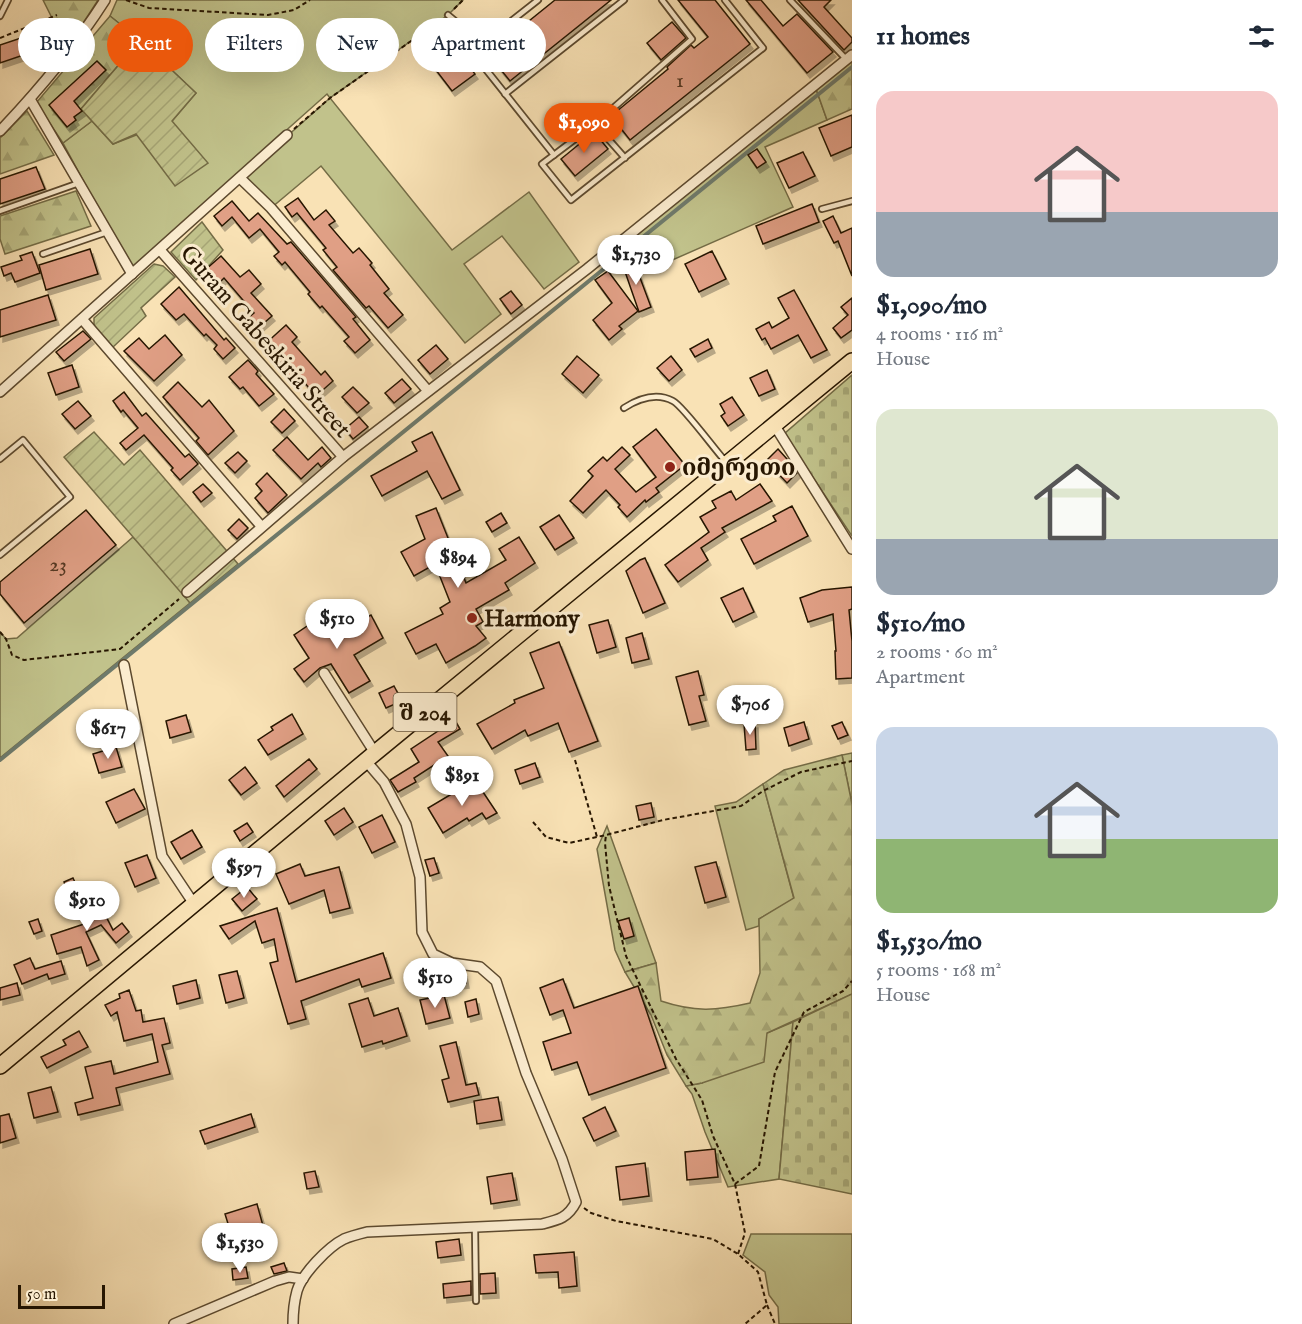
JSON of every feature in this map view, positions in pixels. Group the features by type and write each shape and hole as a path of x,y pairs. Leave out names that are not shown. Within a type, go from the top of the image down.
{"main road":[{"name":"შ 204","path":"0,1066 852,361"}],"street":[{"path":"0,131 75,45 105,0"},
{"path":"187,592 343,457 596,261 849,58"},
{"path":"30,99 132,274"},
{"path":"0,392 287,135"},
{"path":"240,178 271,208 428,391"},
{"name":"Guram Gabeskiria Street","path":"160,250 343,457"},
{"path":"82,319 261,526"},
{"path":"775,426 852,549"},
{"path":"124,665 162,856 194,904"},
{"path":"293,1324 297,1289 322,1256 343,1240 367,1232 542,1224 560,1219 572,1212 576,1202 572,1185 526,1073 496,981 480,967 452,963 433,954 422,932 420,877 406,824 324,673"},
{"path":"174,1324 275,1281 289,1277 303,1279"}],"lane":[{"path":"0,16 8,0"},
{"path":"516,18 538,0"},
{"path":"505,94 624,0"},
{"path":"662,0 692,39 596,124 542,164 571,200 763,48 725,0"},
{"path":"790,0 849,58"},
{"path":"448,15 452,18"},
{"path":"488,72 554,155"},
{"path":"596,124 625,158"},
{"path":"0,211 79,183"},
{"path":"822,209 852,201"},
{"path":"43,254 107,232"},
{"path":"624,408 634,401 649,397 674,401 727,464"},
{"path":"0,459 23,440 70,497 0,555"},
{"path":"475,1227 476,1301"}],"path":[{"path":"126,0 149,8 268,15 294,10 310,0"},
{"path":"287,135 330,98 448,15 463,0"},
{"path":"0,38 57,15"},
{"path":"0,632 6,639 12,655 24,660 120,649 187,592"},
{"path":"120,649 121,654"},
{"path":"575,760 597,837"},
{"path":"533,822 546,837 569,843 663,820 741,806 763,791 801,772 852,760"},
{"path":"606,835 609,886 626,956 676,1059 702,1100 713,1136 735,1184 745,1233 738,1254"},
{"path":"735,1184 759,1166 775,1072 804,1012 843,991 852,981"},
{"path":"576,1202 591,1213 616,1221 714,1239 738,1254 758,1272 775,1324"},
{"path":"745,1324 767,1305"}],"green space":[{"path":"43,0 98,0 86,18 52,18"},
{"path":"117,0 463,0 444,18 411,18 411,41 399,49 399,18 316,18 316,72 367,72 330,98 327,94 133,267 63,143 92,121 113,144 172,121 196,93 174,72 193,72 193,18 112,18 110,16"},
{"path":"107,20 107,72 113,72 81,109 92,121 63,143 36,103 62,72 95,72 95,34"},
{"path":"852,58 852,109 827,120 815,86"},
{"path":"113,72 174,72 196,93 172,121 208,163 175,186 136,134 113,144 81,109"},
{"path":"815,86 827,120 765,147 793,207 645,272 631,237"},
{"path":"330,98 452,250 529,192 579,262 544,289 502,236 464,264 501,314 465,343 321,166 271,208 240,178"},
{"path":"27,111 54,155 0,174 0,138"},
{"path":"76,191 91,226 5,254 0,239 0,216"},
{"path":"202,222 223,250 196,280 171,252"},
{"path":"154,264 163,266 175,277 141,308 146,316 112,348 94,326 94,318"},
{"path":"852,375 852,536 784,434"},
{"path":"94,432 124,465 140,450 238,564 190,603 64,457"},
{"path":"133,537 180,588 190,603 0,758 0,632 6,639 17,638"},
{"path":"852,753 852,804 842,755"},
{"path":"842,755 852,804 852,994 767,1033 764,1062 702,1083 686,1086 667,1055 651,1015 625,972 656,963 661,1001 673,1005 705,1009 750,1003 760,973 759,919 794,898 763,784 784,770"},
{"path":"763,784 794,899 759,919 759,926 746,930 715,806 736,802"},
{"path":"607,826 656,963 625,972 615,950 597,849"},
{"path":"852,994 852,1194 779,1179 793,1022"},
{"path":"793,1022 779,1179 728,1187 692,1094 686,1086 702,1083 767,1033"},
{"path":"751,1234 852,1234 852,1324 779,1324 778,1307 769,1295 765,1272 743,1255"}],"building":[{"path":"555,0 611,0 546,52 546,18 533,18"},
{"path":"678,0 715,0 750,44 630,140 611,116 668,69 667,67 691,45 694,48 708,37"},
{"path":"746,0 761,0 783,26 797,14 833,52 807,73"},
{"path":"798,0 831,0 824,7 852,38 852,42 844,50"},
{"path":"672,22 686,38 661,60 647,43"},
{"path":"18,39 18,57 0,63 0,45"},
{"path":"97,61 106,70 74,101 82,111 67,127 49,105 85,72 95,72"},
{"path":"437,72 473,72 475,74 452,91"},
{"path":"503,72 521,72 510,81"},
{"path":"852,115 852,147 831,156 819,128"},
{"path":"594,132 608,149 575,176 561,159"},
{"path":"757,149 766,162 757,168 748,155"},
{"path":"803,152 815,176 789,188 777,163"},
{"path":"36,167 45,189 0,204 0,179"},
{"path":"298,198 314,220 326,210 335,221 329,225 353,253 359,248 372,263 370,265 389,289 384,293 403,315 388,328 369,306 366,308 333,270 337,267 323,250 326,248 297,213 292,217 285,207"},
{"path":"232,201 249,221 258,213 287,244 291,242 356,317 353,319 370,340 355,353 344,341 349,337 322,306 320,308 308,294 310,292 285,262 282,265 274,256 279,252 260,229 249,238 232,217 222,226 214,216"},
{"path":"812,204 819,222 763,244 756,226"},
{"path":"833,216 841,233 852,228 852,276 838,241 834,243 823,221"},
{"path":"90,249 98,274 46,290 39,265"},
{"path":"712,251 726,279 699,292 685,264"},
{"path":"32,252 40,273 15,282 11,273 4,276 1,267 22,260 20,256"},
{"path":"221,256 240,277 249,270 261,284 251,293 272,316 257,329 247,319 254,313 224,278 217,285 204,271"},
{"path":"633,259 651,307 639,312 622,263"},
{"path":"608,271 638,311 619,326 622,329 609,340 593,320 612,303 595,280"},
{"path":"179,287 224,340 226,338 235,348 223,359 214,349 217,345 206,334 204,336 184,314 176,320 161,304"},
{"path":"794,290 827,350 811,358 798,335 771,349 756,329 769,322 772,328 789,318 778,298"},
{"path":"511,291 522,305 511,314 500,299"},
{"path":"48,295 56,320 0,337 0,310"},
{"path":"852,298 852,330 841,338 833,328 848,315 841,307"},
{"path":"286,325 297,337 292,342 321,375 325,371 333,381 316,396 298,375 292,380 283,370 286,368 264,345"},
{"path":"83,331 91,339 64,361 56,352"},
{"path":"165,335 182,355 154,381 124,351 139,338 149,349"},
{"path":"708,339 712,348 695,357 690,349"},
{"path":"436,345 448,359 430,374 418,360"},
{"path":"577,356 599,375 583,393 562,374"},
{"path":"671,356 682,370 669,381 657,368"},
{"path":"248,360 258,371 256,374 274,394 259,406 243,387 240,389 229,377"},
{"path":"72,365 79,387 56,395 48,373"},
{"path":"767,370 775,389 759,396 750,378"},
{"path":"402,379 411,389 394,403 385,393"},
{"path":"178,382 202,407 209,400 234,431 208,455 196,441 199,438 163,397"},
{"path":"353,387 369,403 357,413 342,397"},
{"path":"124,392 142,416 146,413 185,457 189,454 198,464 180,480 171,470 173,468 144,435 126,450 120,443 138,428 113,401"},
{"path":"732,397 744,415 728,426 721,416 725,413 720,404"},
{"path":"78,401 91,416 75,429 62,414"},
{"path":"284,409 295,421 282,433 271,422"},
{"path":"359,417 368,427 353,439 345,429"},
{"path":"656,429 685,465 656,488 659,492 646,502 645,500 627,517 618,507 620,505 606,490 583,513 570,501 593,476 588,471 603,457 607,461 622,447 630,455 615,469 636,492 656,477 633,447"},
{"path":"432,432 460,490 442,499 427,471 382,496 371,476 417,451 412,442"},
{"path":"287,437 308,460 322,447 331,458 321,467 318,463 301,479 273,450"},
{"path":"778,449 797,473 787,483 766,461"},
{"path":"238,452 247,461 235,473 225,463"},
{"path":"267,473 287,495 268,513 255,498 262,491 256,484"},
{"path":"203,484 212,493 201,502 193,492"},
{"path":"760,484 772,501 722,528 725,532 701,548 708,560 678,582 665,565 709,532 700,517 716,508 712,501 731,491 736,500"},
{"path":"792,506 808,536 754,564 741,539 776,521 773,516"},
{"path":"436,508 466,583 506,560 499,549 519,537 535,563 505,583 509,590 476,609 483,622 476,626 486,638 446,663 436,644 416,654 405,633 443,614 440,608 450,602 435,564 414,576 401,552 425,539 416,516"},
{"path":"86,510 116,545 24,623 0,594 0,582"},
{"path":"501,513 507,523 492,532 486,522"},
{"path":"559,515 574,538 555,550 540,527"},
{"path":"239,519 248,528 237,539 228,530"},
{"path":"645,558 665,603 643,613 626,571"},
{"path":"852,587 852,609 849,610 852,678 836,679 833,614 808,622 800,598 822,590"},
{"path":"743,588 754,612 733,622 721,598"},
{"path":"325,614 336,634 371,615 383,638 354,655 370,681 349,693 331,664 320,668 304,682 294,669 309,658 294,635"},
{"path":"608,620 616,647 597,653 589,625"},
{"path":"642,633 649,659 632,663 626,638"},
{"path":"559,642 598,741 569,752 558,723 528,736 525,730 492,749 477,724 515,703 514,700 544,688 530,653"},
{"path":"698,671 704,695 699,696 706,721 689,725 676,677"},
{"path":"394,686 402,701 386,708 379,693"},
{"path":"292,714 303,734 268,755 258,740 273,730 271,727"},
{"path":"186,715 191,732 170,738 166,721"},
{"path":"453,717 460,729 438,742 448,756 414,778 416,782 398,792 390,780 419,762 411,749 447,725 445,722"},
{"path":"804,722 809,739 789,746 784,728"},
{"path":"842,722 848,735 838,739 832,726"},
{"path":"755,723 756,749 746,750 744,724"},
{"path":"116,747 122,767 99,773 93,754"},
{"path":"309,759 317,769 284,797 276,786"},
{"path":"535,763 540,777 520,784 515,770"},
{"path":"245,767 257,783 241,795 229,780"},
{"path":"475,780 497,813 486,819 482,813 469,821 467,818 443,833 428,808"},
{"path":"134,789 145,809 116,823 106,802"},
{"path":"651,803 654,817 639,820 636,806"},
{"path":"344,808 353,822 334,835 325,821"},
{"path":"382,815 395,842 372,853 359,827"},
{"path":"247,823 253,832 240,841 234,831"},
{"path":"192,830 202,847 181,859 171,842"},
{"path":"147,855 156,878 135,887 125,863"},
{"path":"434,858 439,873 430,876 425,860"},
{"path":"716,862 726,897 705,903 695,867"},
{"path":"300,864 305,876 339,867 350,908 330,913 324,890 289,904 276,874"},
{"path":"73,878 79,891 69,895 64,882"},
{"path":"247,887 257,899 242,911 232,899"},
{"path":"96,897 113,930 122,923 129,932 116,943 101,925 86,932 99,960 87,966 81,947 57,954 51,935 87,923 79,906"},
{"path":"277,908 296,982 383,953 391,978 362,987 359,979 301,1001 306,1019 288,1024 270,963 278,961 274,939 262,943 255,921 229,939 220,926"},
{"path":"629,918 634,936 624,939 618,921"},
{"path":"38,919 42,931 34,934 29,922"},
{"path":"30,958 35,969 61,961 65,974 49,979 47,974 22,984 14,965"},
{"path":"237,971 244,998 226,1003 219,975"},
{"path":"464,972 466,983 448,985 447,973"},
{"path":"563,979 574,1008 638,986 666,1068 589,1095 577,1062 552,1070 543,1042 571,1033 563,1010 550,1015 540,988"},
{"path":"196,980 200,998 177,1004 173,986"},
{"path":"17,983 20,995 0,1000 0,988"},
{"path":"129,990 136,1011 141,1010 143,1022 164,1018 170,1043 162,1045 170,1074 116,1088 120,1105 78,1115 75,1103 93,1098 85,1067 111,1061 114,1074 158,1062 152,1034 124,1041 117,1012 111,1016 105,1005 120,998 119,994"},
{"path":"444,995 450,1018 426,1024 420,1000"},
{"path":"368,998 374,1016 398,1008 407,1036 383,1044 382,1041 362,1047 349,1004"},
{"path":"476,999 479,1014 468,1017 465,1002"},
{"path":"79,1031 88,1047 47,1068 41,1057 66,1045 63,1040"},
{"path":"456,1042 466,1085 476,1083 479,1095 448,1102 442,1080 449,1078 440,1046"},
{"path":"51,1087 58,1112 34,1118 28,1093"},
{"path":"498,1097 502,1120 477,1124 474,1101"},
{"path":"605,1107 616,1131 594,1141 583,1118"},
{"path":"9,1114 16,1138 0,1143 0,1116"},
{"path":"251,1114 255,1127 205,1144 200,1131"},
{"path":"715,1149 718,1177 687,1180 685,1152"},
{"path":"645,1163 649,1196 620,1200 616,1167"},
{"path":"315,1171 319,1187 307,1189 304,1173"},
{"path":"512,1173 517,1200 491,1204 487,1177"},
{"path":"257,1204 265,1233 234,1243 225,1214"},
{"path":"459,1239 461,1255 438,1258 436,1242"},
{"path":"574,1252 577,1286 559,1288 558,1272 536,1273 534,1255"},
{"path":"284,1263 287,1271 274,1274 271,1267"},
{"path":"246,1267 248,1278 233,1280 232,1269"},
{"path":"495,1273 496,1293 480,1294 480,1274"},
{"path":"471,1281 471,1295 444,1298 443,1284"}],"waterway":[{"path":"0,760 852,67"}],"place":[{"name":"იმერეთი","path":"670,467"},
{"name":"Harmony","path":"472,618"}]}
